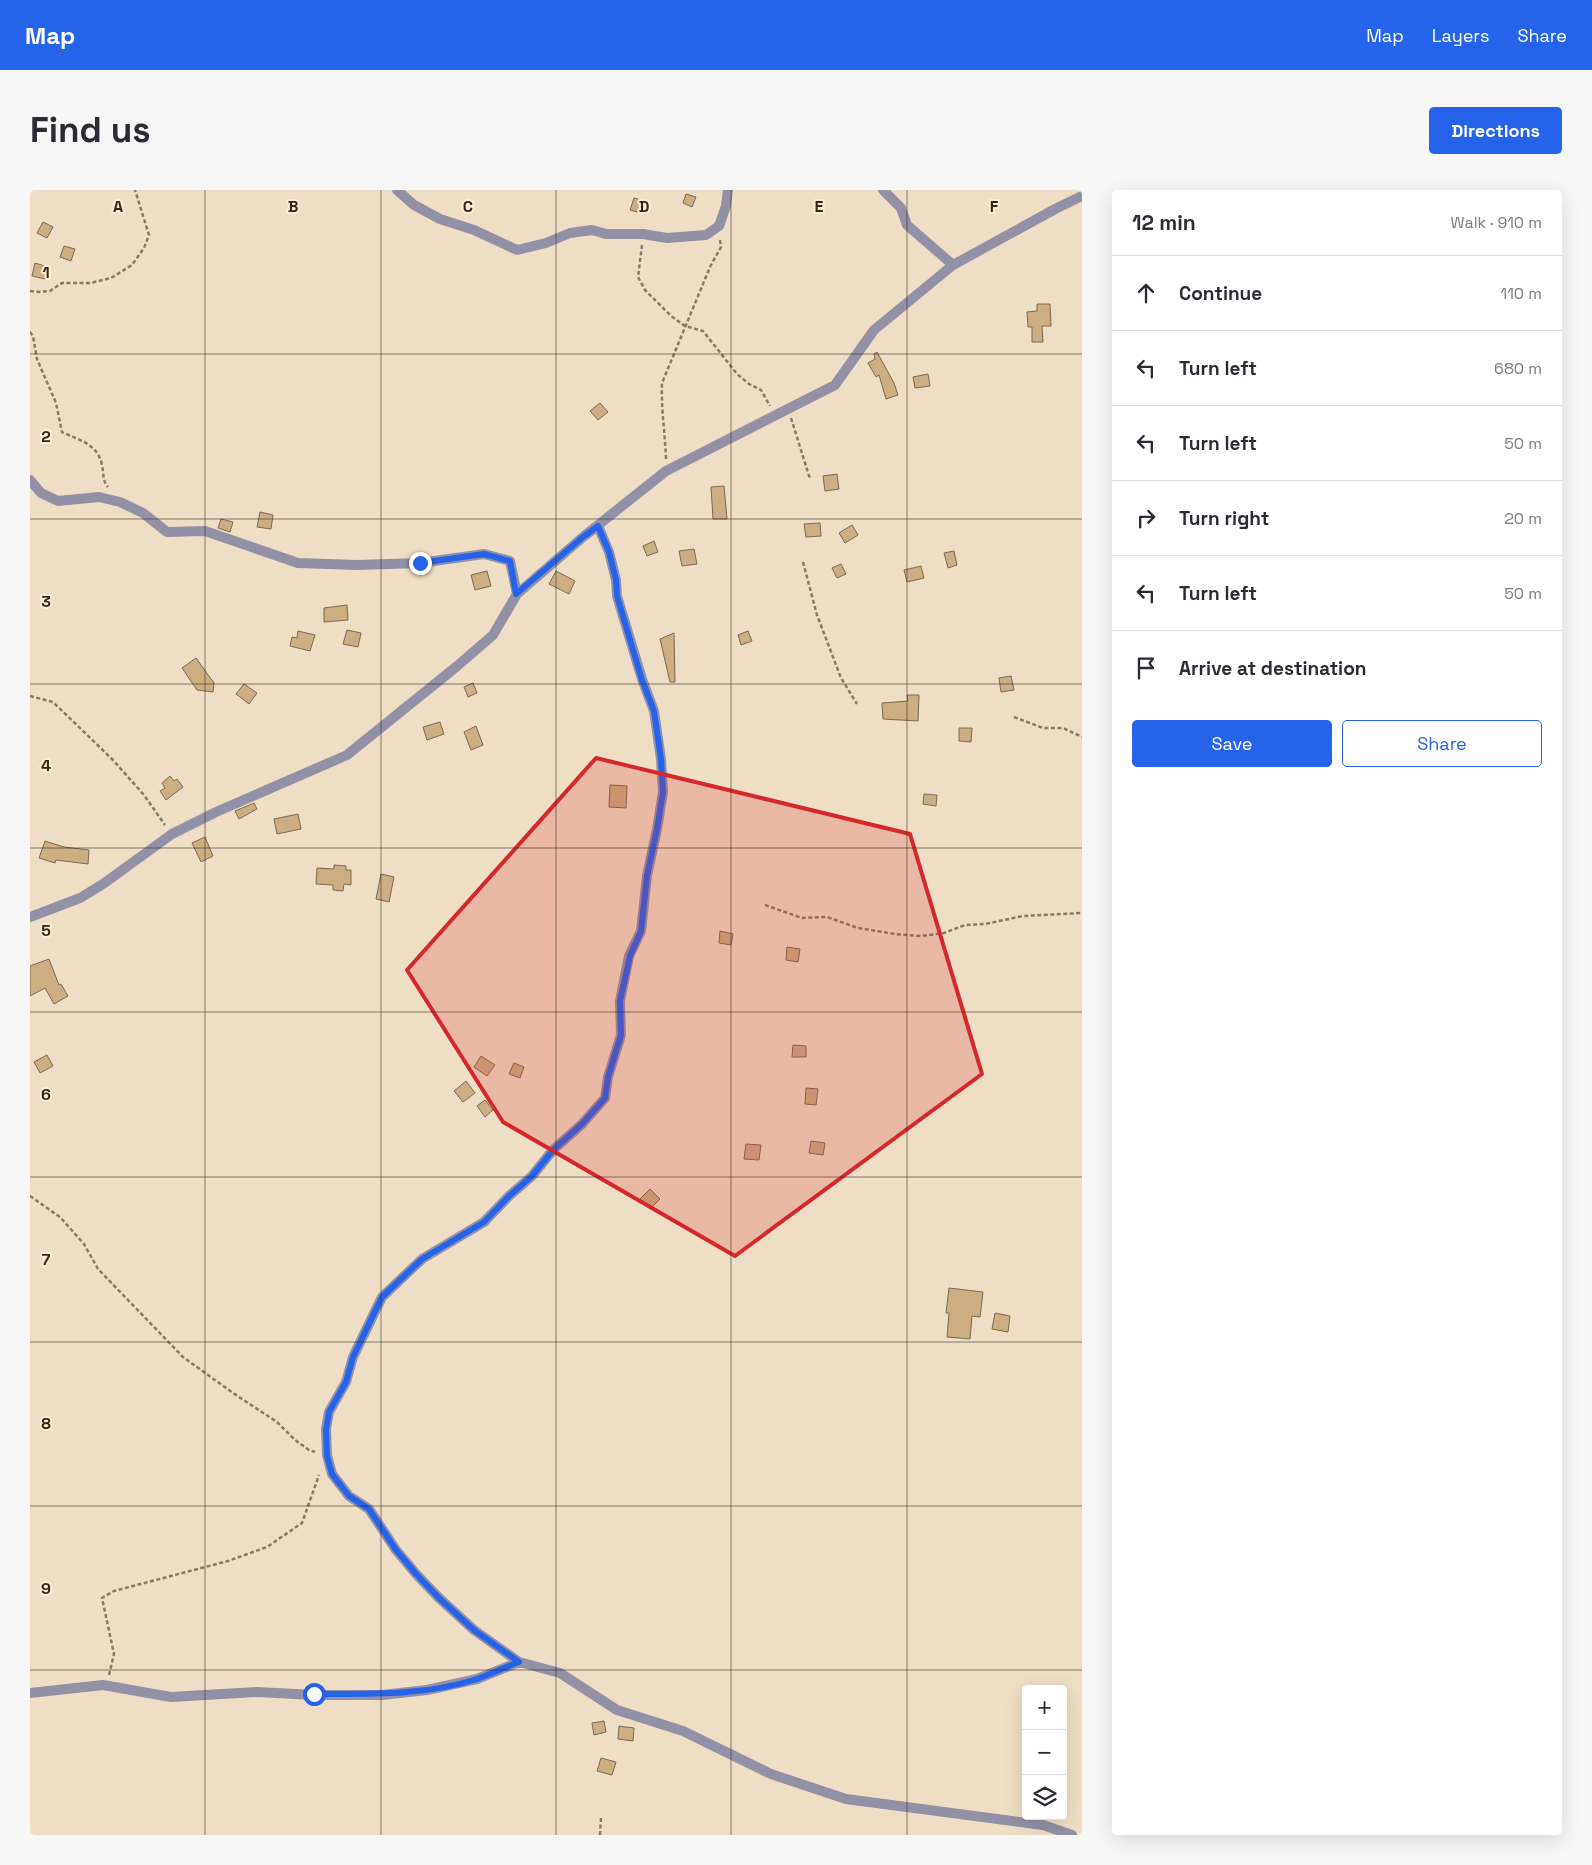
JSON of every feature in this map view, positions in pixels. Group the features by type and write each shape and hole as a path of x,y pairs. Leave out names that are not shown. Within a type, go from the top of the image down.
{"street":[{"path":"397,190 414,204 440,219 474,230 517,250 546,243 570,233 592,230 606,234 643,234 667,238 706,235 719,226 726,206 728,190"},
{"path":"883,190 901,208 907,225 953,264"},
{"path":"30,917 80,898 103,884 172,834 216,812 347,755 456,667 492,635 516,594 583,537 666,471 835,385 874,330 953,264 1082,196"},
{"path":"30,480 41,492 58,501 99,497 120,502 143,513 167,532 205,531 298,563 420,563 484,554 510,561 516,594"},
{"path":"583,537 598,526 609,552 616,580 617,596 642,680 654,711 661,759 663,792 647,876 641,931 630,956 620,1001 621,1035 608,1077 605,1098 582,1124 553,1150 532,1176 484,1222 422,1259 382,1297 353,1357 346,1382 329,1412 326,1430 327,1456 332,1474 349,1496 369,1509 396,1550 417,1575 474,1630 519,1662 560,1673 617,1710 684,1731 771,1774 846,1799 1043,1826 1072,1835"},
{"path":"30,1693 103,1685 171,1697 257,1692 382,1694 427,1690 477,1679 519,1662"}],"path":[{"path":"30,291 50,291 62,283 90,282 111,278 132,265 144,248 149,235 135,190"},
{"path":"666,471 665,432 661,399 662,383 710,268 721,247 719,226"},
{"path":"642,239 638,277 645,290 671,316 685,326 703,332 736,374 761,390 776,415"},
{"path":"30,332 33,336 38,359 56,403 62,432 88,443 98,452 102,464 104,482 120,502"},
{"path":"790,414 810,480"},
{"path":"803,562 817,616 841,678 857,704"},
{"path":"30,696 53,702 113,760 144,795 172,834"},
{"path":"1014,717 1043,728 1063,728 1082,737"},
{"path":"764,905 802,918 827,916 858,928 920,936 944,933 965,925 985,924 1023,916 1082,913"},
{"path":"30,1196 60,1217 84,1244 98,1269 183,1357 232,1393 277,1422 295,1440 309,1450 327,1456 311,1495 302,1524 267,1547 228,1561 114,1591 102,1598 114,1654 111,1672 103,1685"},
{"path":"600,1818 600,1835"}],"highlighted area":[{"path":"596,758 910,834 982,1074 735,1256 503,1122 407,970"}],"building":[{"path":"686,194 696,197 692,207 683,203"},
{"path":"634,198 648,202 645,214 630,210"},
{"path":"43,222 53,227 47,238 37,233"},
{"path":"64,246 75,249 71,261 60,257"},
{"path":"35,263 48,267 45,279 32,276"},
{"path":"1037,304 1050,304 1051,326 1042,326 1043,342 1032,342 1032,327 1028,327 1027,312 1037,311"},
{"path":"877,352 894,383 898,395 886,399 879,375 876,377 868,363 875,359 874,354"},
{"path":"928,374 930,386 915,388 913,377"},
{"path":"600,403 608,412 598,420 590,411"},
{"path":"837,474 839,489 825,491 823,476"},
{"path":"724,486 727,519 713,519 711,487"},
{"path":"260,512 273,515 271,529 257,527"},
{"path":"221,519 233,522 230,532 218,528"},
{"path":"820,523 821,536 806,537 804,524"},
{"path":"852,525 858,535 845,543 839,533"},
{"path":"654,541 658,552 647,556 643,546"},
{"path":"694,549 697,564 682,566 679,551"},
{"path":"954,551 957,565 948,568 944,553"},
{"path":"841,564 846,574 837,578 832,568"},
{"path":"921,566 924,578 907,582 904,570"},
{"path":"487,571 491,586 475,590 471,575"},
{"path":"556,571 575,581 569,594 549,584"},
{"path":"347,605 348,620 324,622 324,608"},
{"path":"347,630 361,633 358,647 343,644"},
{"path":"298,631 315,635 310,651 290,646 292,637 297,638"},
{"path":"748,631 752,641 741,645 738,635"},
{"path":"674,633 675,682 670,682 660,639"},
{"path":"196,658 214,683 213,692 197,690 182,668"},
{"path":"1011,676 1014,690 1001,692 999,678"},
{"path":"473,683 477,693 468,697 464,687"},
{"path":"244,684 257,693 249,704 236,694"},
{"path":"907,695 919,695 918,721 883,719 882,703 908,701"},
{"path":"440,722 444,734 427,740 423,727"},
{"path":"476,726 483,745 471,750 464,732"},
{"path":"959,728 972,728 971,742 959,741"},
{"path":"170,776 174,781 177,779 183,787 166,800 160,791 165,788 162,783"},
{"path":"610,785 627,786 626,808 609,807"},
{"path":"924,794 937,795 936,806 923,804"},
{"path":"254,803 257,809 239,819 235,811"},
{"path":"298,814 301,829 277,834 274,819"},
{"path":"205,837 213,856 201,862 192,843"},
{"path":"45,841 64,847 89,850 88,864 56,860 55,863 39,858"},
{"path":"334,865 346,866 346,870 351,870 351,885 344,884 343,891 333,890 333,885 316,884 317,868 334,869"},
{"path":"381,874 394,877 389,902 376,899"},
{"path":"720,931 733,934 731,945 719,943"},
{"path":"787,947 800,949 798,962 786,960"},
{"path":"49,959 59,985 61,984 68,996 54,1004 45,988 30,996 30,966"},
{"path":"793,1045 806,1046 806,1057 792,1057"},
{"path":"47,1055 53,1066 40,1073 34,1062"},
{"path":"481,1056 495,1065 487,1076 474,1067"},
{"path":"514,1063 524,1067 520,1078 509,1074"},
{"path":"466,1081 475,1093 463,1102 454,1091"},
{"path":"806,1088 818,1089 816,1105 805,1104"},
{"path":"485,1100 493,1110 485,1117 477,1106"},
{"path":"811,1141 825,1143 823,1155 809,1153"},
{"path":"746,1144 761,1145 759,1160 744,1159"},
{"path":"650,1189 660,1199 650,1209 640,1199"},
{"path":"949,1288 983,1292 980,1317 972,1316 970,1339 947,1337 949,1313 946,1313"},
{"path":"995,1313 1010,1316 1008,1332 992,1329"},
{"path":"604,1721 606,1732 594,1735 592,1723"},
{"path":"619,1726 634,1728 633,1741 618,1739"},
{"path":"601,1758 616,1762 612,1775 597,1771"}],"route":[{"path":"314,1694 382,1694 427,1690 477,1679 519,1662 474,1630 438,1597 396,1550 369,1509 349,1496 332,1474 327,1456 326,1430 329,1412 346,1382 353,1357 382,1297 422,1259 484,1222 532,1176 553,1150 582,1124 605,1098 608,1077 621,1035 620,1001 630,956 641,931 647,876 663,792 661,759 654,711 642,680 627,624 617,596 616,580 609,552 598,526 516,594 510,561 484,554 420,563"}]}
